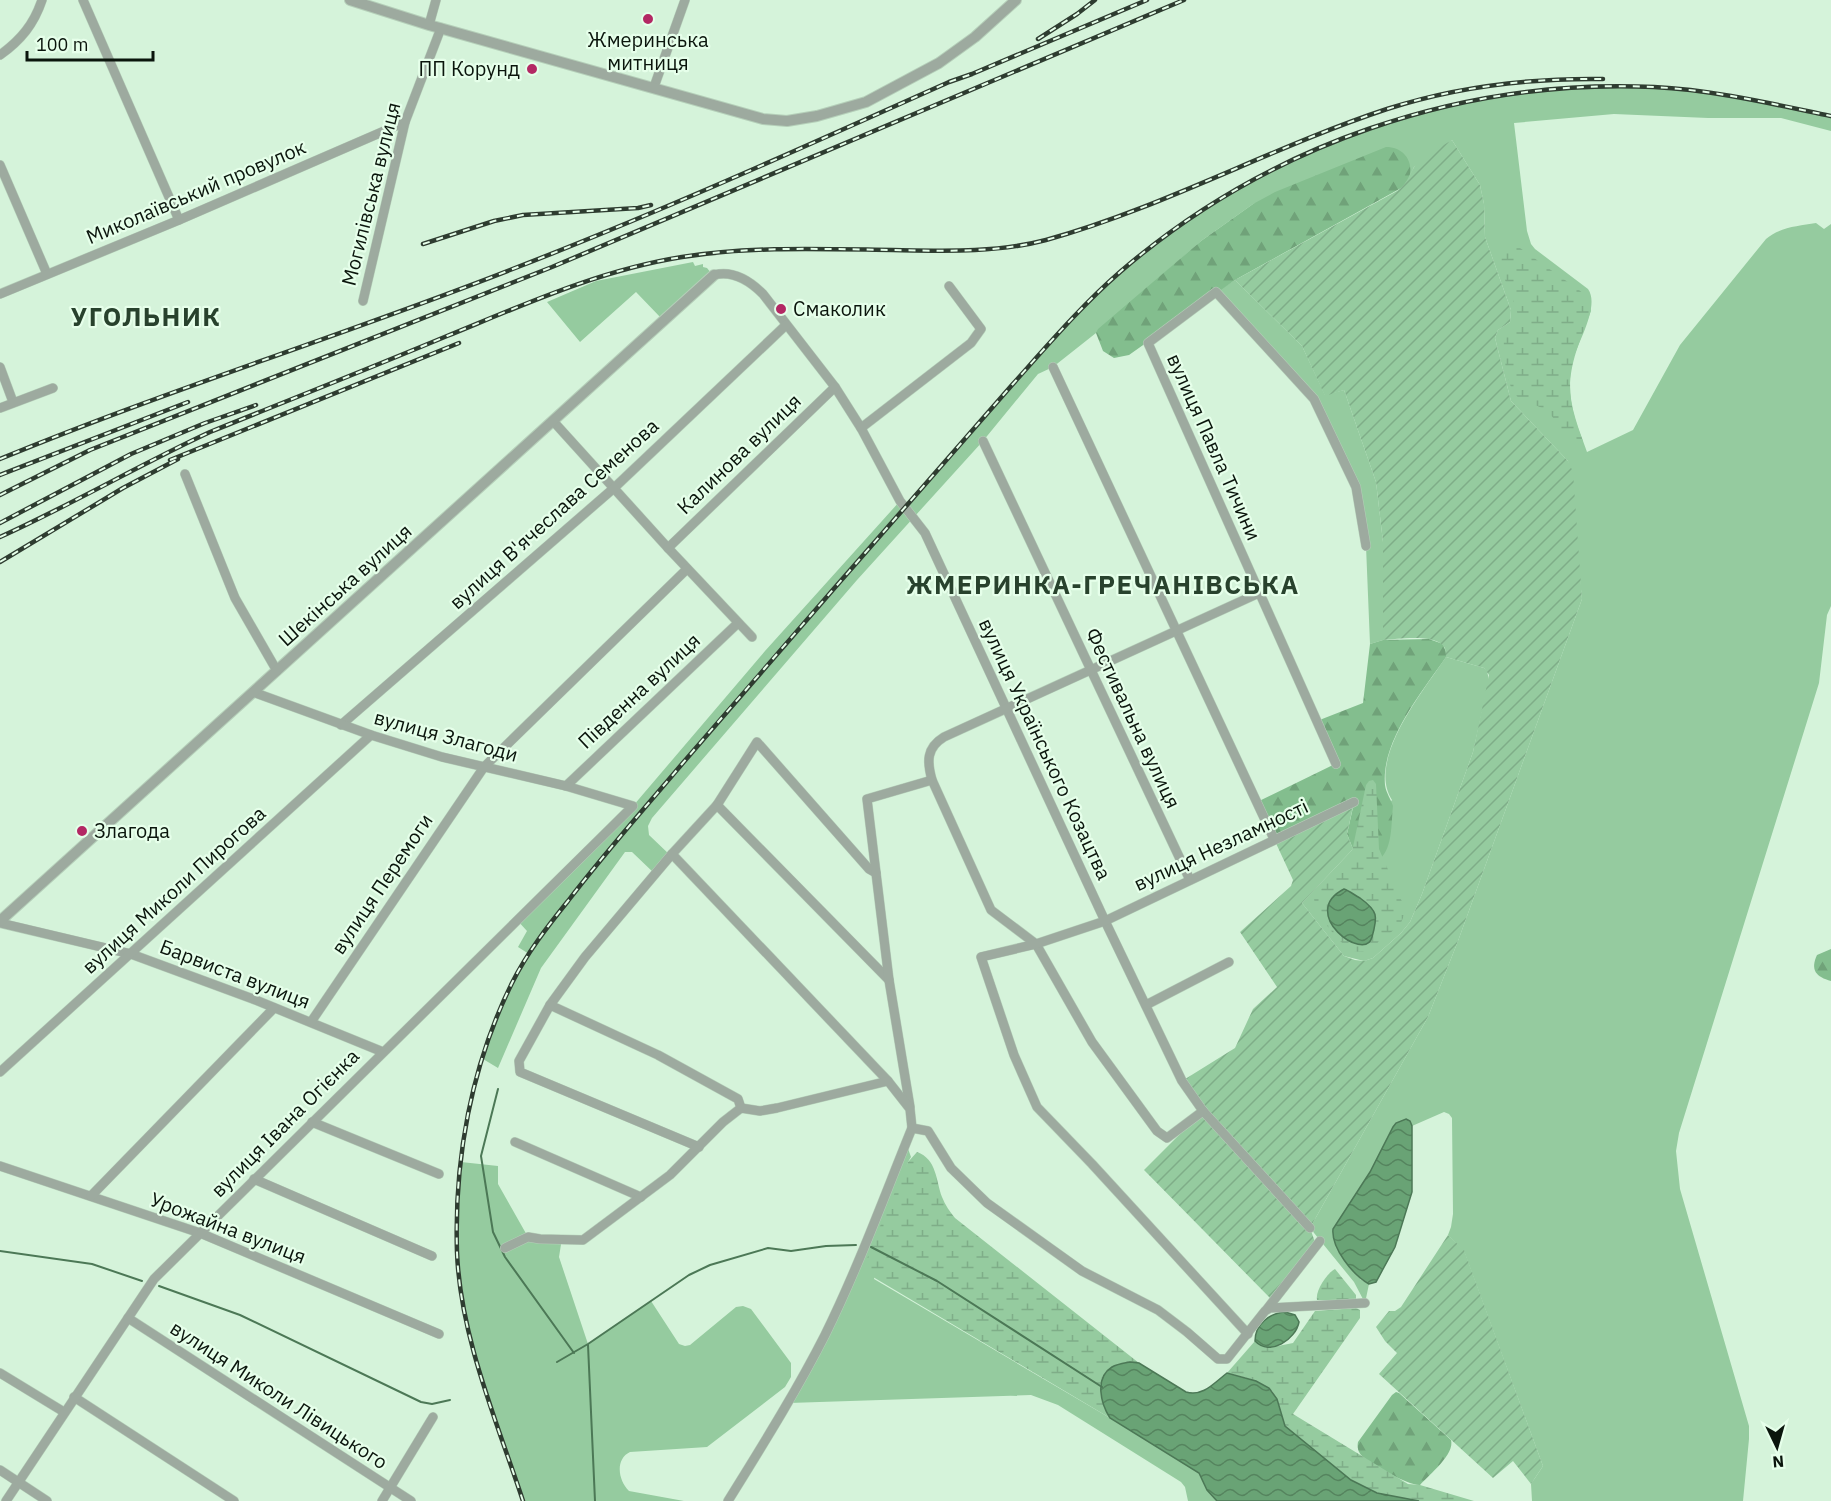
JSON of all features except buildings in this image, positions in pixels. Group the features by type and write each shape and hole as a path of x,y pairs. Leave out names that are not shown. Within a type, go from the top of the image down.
{"street":[{"path":"0,55 27,32 42,0"},
{"path":"84,0 179,220"},
{"path":"350,0 763,119 794,120 866,102 939,63 975,37 1016,0"},
{"name":"Могилівська вулиця","path":"363,301 405,122 435,26 436,0"},
{"path":"654,87 685,0"},
{"name":"Миколаївський провулок","path":"0,294 179,220 405,122"},
{"path":"0,165 47,274"},
{"name":"вулиця Українського Козацтва","path":"714,275 724,272 756,287 835,387 861,428 900,501 925,533 1182,1081 1203,1111 1310,1228"},
{"name":"Шекінська вулиця","path":"0,922 714,275"},
{"path":"861,428 971,343 981,329 949,286"},
{"name":"вулиця Павла Тичини","path":"1336,764 1148,343 1216,292 1314,399 1356,487 1366,546"},
{"name":"вулиця В'ячеслава Семенова","path":"341,725 614,488 786,325"},
{"path":"0,367 14,402"},
{"path":"1053,367 1274,839"},
{"name":"Калинова вулиця","path":"668,548 835,387"},
{"path":"0,408 53,388"},
{"path":"553,421 752,637"},
{"name":"Фестивальна вулиця","path":"983,441 1190,880"},
{"path":"185,474 235,598 277,671"},
{"name":"вулиця Перемоги","path":"311,1022 484,767 687,568"},
{"path":"1203,1111 1167,1138 1157,1131 1092,1042 1036,944 991,910 932,780 928,760 935,743 1259,593"},
{"name":"Південна вулиця","path":"566,786 738,623"},
{"name":"вулиця Злагоди","path":"253,692 341,725 442,757 566,786 633,806"},
{"name":"вулиця Миколи Пирогова","path":"0,1072 371,735"},
{"path":"699,1147 520,1072 519,1061 550,1005 585,957 672,854 717,805 757,742 869,869 876,873"},
{"path":"728,1501 789,1403 825,1334 854,1271 912,1128 889,980 867,799 932,780"},
{"name":"вулиця Незламності","path":"1248,1334 1037,1107 1014,1055 981,957 1036,944 1105,921 1354,802"},
{"path":"717,805 889,980"},
{"name":"вулиця Івана Огієнка","path":"6,1501 154,1279 633,806"},
{"path":"672,854 888,1081 910,1109"},
{"name":"Барвиста вулиця","path":"0,922 131,954 311,1022 383,1052"},
{"path":"1146,1005 1229,962"},
{"path":"550,1005 658,1055 738,1099 741,1108"},
{"path":"91,1196 274,1008"},
{"path":"505,1248 528,1237 583,1240 670,1175 723,1122 741,1108 760,1111 777,1108 888,1081"},
{"path":"312,1122 439,1174"},
{"path":"912,1128 928,1131 951,1168 987,1203 1082,1271 1158,1310 1218,1359 1227,1359 1320,1241"},
{"path":"515,1142 641,1197"},
{"name":"Урожайна вулиця","path":"0,1166 200,1233 439,1334"},
{"path":"254,1179 432,1256"},
{"path":"1265,1311 1276,1307 1365,1303"},
{"name":"вулиця Миколи Лівицького","path":"128,1318 411,1501"},
{"path":"0,1373 64,1412"},
{"path":"74,1397 234,1501"},
{"path":"382,1501 433,1417"},
{"path":"0,1470 47,1501"}],"green space":[{"path":"1654,87 1748,99 1831,116 1831,131 1781,118 1614,114 1514,123 1527,231 1531,244 1588,289 1591,296 1590,314 1573,360 1570,384 1573,407 1587,452 1633,430 1680,345 1766,239 1789,228 1816,223 1824,229 1831,224 1831,606 1827,615 1819,683 1679,1133 1676,1151 1680,1189 1749,1426 1743,1501 1532,1501 1531,1484 1543,1466 1464,1251 1448,1235 1453,1214 1452,1118 1449,1114 1444,1112 1412,1126 1410,1121 1396,1123 1370,1172 1360,1279 1369,1284 1365,1303 1354,1282 1310,1228 1428,1017 1458,941 1582,599 1568,461 1511,401 1495,338 1498,330 1510,322 1511,310 1485,237 1484,204 1480,185 1452,140 1414,167 1407,182 1410,169 1253,204 1201,241 1096,333 1053,367 1038,374 983,441 857,580 652,818 648,826 649,835 671,856 655,874 632,852 625,852 541,968 498,1068 483,1059 503,1002 529,954 518,947 527,931 517,920 633,806 765,651 900,501 906,508 1003,394 1079,311 1151,246 1199,212 1250,181 1303,154 1358,132 1415,114 1473,100 1531,91"},
{"path":"1452,140 1480,185 1484,204 1485,237 1511,310 1510,322 1498,330 1495,338 1511,401 1568,461 1573,472 1582,599 1458,941 1428,1017 1310,1228 1315,1242 1271,1299 1144,1170 1203,1111 1182,1081 1235,1048 1253,1009 1277,987 1240,932 1291,886 1293,880 1274,839 1354,802 1347,834 1353,849 1302,903 1344,956 1364,961 1373,958 1410,922 1422,894 1473,752 1489,675 1484,668 1446,657 1445,648 1434,640 1417,638 1383,640 1383,542 1376,482 1344,390 1325,396 1302,346 1235,280 1397,191 1405,184 1419,161"},
{"path":"1386,147 1400,151 1409,161 1410,174 1403,187 1235,280 1129,355 1114,358 1103,351 1096,333 1098,329 1201,241 1253,204 1275,192"},
{"path":"1520,248 1579,290 1590,304 1591,311 1578,346 1571,375 1572,405 1583,441 1583,446 1576,449 1548,412 1519,398 1508,379 1504,337 1517,322 1518,316 1503,274 1502,258 1504,252"},
{"path":"693,262 695,266 703,264 703,267 711,273 661,318 636,292 580,342 547,302 596,281"},
{"path":"1235,280 1302,346 1325,395 1344,390 1376,482 1383,542 1383,640 1370,644 1366,546 1360,503 1314,399 1216,292"},
{"path":"1429,639 1443,644 1446,657 1415,701 1389,751 1385,768 1385,785 1393,806 1391,835 1384,854 1380,859 1353,849 1347,834 1354,803 1274,839 1257,802 1335,764 1317,721 1363,703 1370,644 1383,640"},
{"path":"1446,657 1484,668 1487,671 1489,680 1473,752 1410,922 1373,958 1364,961 1344,956 1302,903 1353,849 1392,800 1386,784 1386,765 1392,746 1412,706"},
{"path":"1373,780 1376,784 1379,849 1405,913 1400,925 1366,952 1358,952 1351,950 1334,934 1318,911 1314,898 1350,861 1366,785"},
{"path":"1831,949 1831,981 1818,975 1814,965 1817,955"},
{"path":"906,1143 911,1157 874,1279 1199,1473 1207,1490 1217,1501 1188,1501 1185,1487 1181,1482 1058,1405 1031,1395 789,1403 806,1371"},
{"path":"917,1152 924,1155 932,1165 943,1200 955,1218 1139,1363 1117,1373 1108,1406 1110,1418 868,1274 866,1262 871,1247 908,1162"},
{"path":"461,1162 498,1166 498,1184 528,1237 562,1238 559,1257 588,1344 651,1301 679,1344 685,1346 690,1345 736,1307 743,1306 751,1309 791,1363 791,1377 785,1387 707,1447 630,1452 625,1455 620,1470 622,1481 629,1491 684,1501 523,1501 481,1379 465,1317 457,1254"},
{"path":"1448,1235 1464,1250 1543,1466 1531,1484 1513,1461 1493,1478 1379,1374 1397,1353 1376,1327 1389,1311 1395,1311 1401,1307"},
{"path":"1335,1269 1356,1295 1356,1300 1317,1300 1322,1283"},
{"path":"1356,1308 1360,1310 1360,1318 1293,1414 1408,1484 1420,1485 1474,1501 1384,1501 1375,1498 1288,1436 1273,1392 1252,1380 1227,1373 1255,1341 1259,1344 1278,1346 1293,1343 1315,1311"},
{"path":"1396,1392 1451,1440 1446,1457 1420,1485 1407,1482 1381,1469 1366,1460 1358,1449 1358,1442"}],"water":[{"path":"1344,889 1360,898 1375,914 1372,937 1367,944 1358,944 1348,940 1330,922 1328,910 1331,899"},
{"path":"1406,1119 1412,1126 1412,1192 1395,1247 1376,1282 1369,1284 1344,1260 1333,1236 1333,1229 1370,1172 1393,1127 1396,1123"},
{"path":"1285,1312 1295,1315 1299,1322 1288,1340 1275,1347 1261,1345 1255,1341 1258,1329 1264,1320"},
{"path":"1130,1362 1139,1363 1186,1392 1192,1393 1203,1391 1227,1373 1256,1381 1269,1388 1277,1399 1285,1426 1351,1480 1377,1493 1419,1501 1217,1501 1207,1490 1199,1473 1110,1418 1102,1399 1103,1378 1112,1367"}],"waterway":[{"path":"498,1089 481,1156 493,1232 505,1257 574,1353"},
{"path":"557,1362 588,1344 689,1275 710,1265 768,1248 791,1251 856,1245"},
{"path":"871,1247 937,1281 1102,1387"},
{"path":"0,1251 92,1264 142,1281"},
{"path":"159,1286 240,1315 421,1402 432,1404 450,1400"},
{"path":"588,1345 595,1501"}],"railway":[{"path":"1038,39 1095,0"},
{"path":"0,459 126,410 446,294 621,226 949,82 1147,0"},
{"path":"0,495 90,450 552,267 1184,0"},
{"path":"0,537 210,432 533,301 621,270 682,257 735,251 814,249 932,251 1027,244 1089,227 1175,195 1344,124 1413,101 1494,85 1548,80 1603,79"},
{"path":"523,1501 472,1347 460,1284 457,1252 459,1183 468,1114 486,1047 512,983 545,930 624,832 1078,312 1120,272 1177,227 1238,188 1303,155 1370,128 1439,108 1510,94 1582,87 1654,87 1721,94 1831,116"},
{"path":"423,244 494,221 523,215 638,208 651,205"},
{"path":"170,460 459,343"},
{"path":"0,475 188,402"},
{"path":"0,523 131,454 205,423 256,405"},
{"path":"0,562 123,488 178,459"}],"place":[{"name":"Жмеринська митниця","path":"648,19"},
{"name":"ПП Корунд","path":"532,69"},
{"name":"Смаколик","path":"781,309"},
{"name":"Злагода","path":"82,831"}],"district":[{"name":"УГОЛЬНИК","path":"146,317"},
{"name":"ЖМЕРИНКА-ГРЕЧАНІВСЬКА","path":"1103,585"}]}
